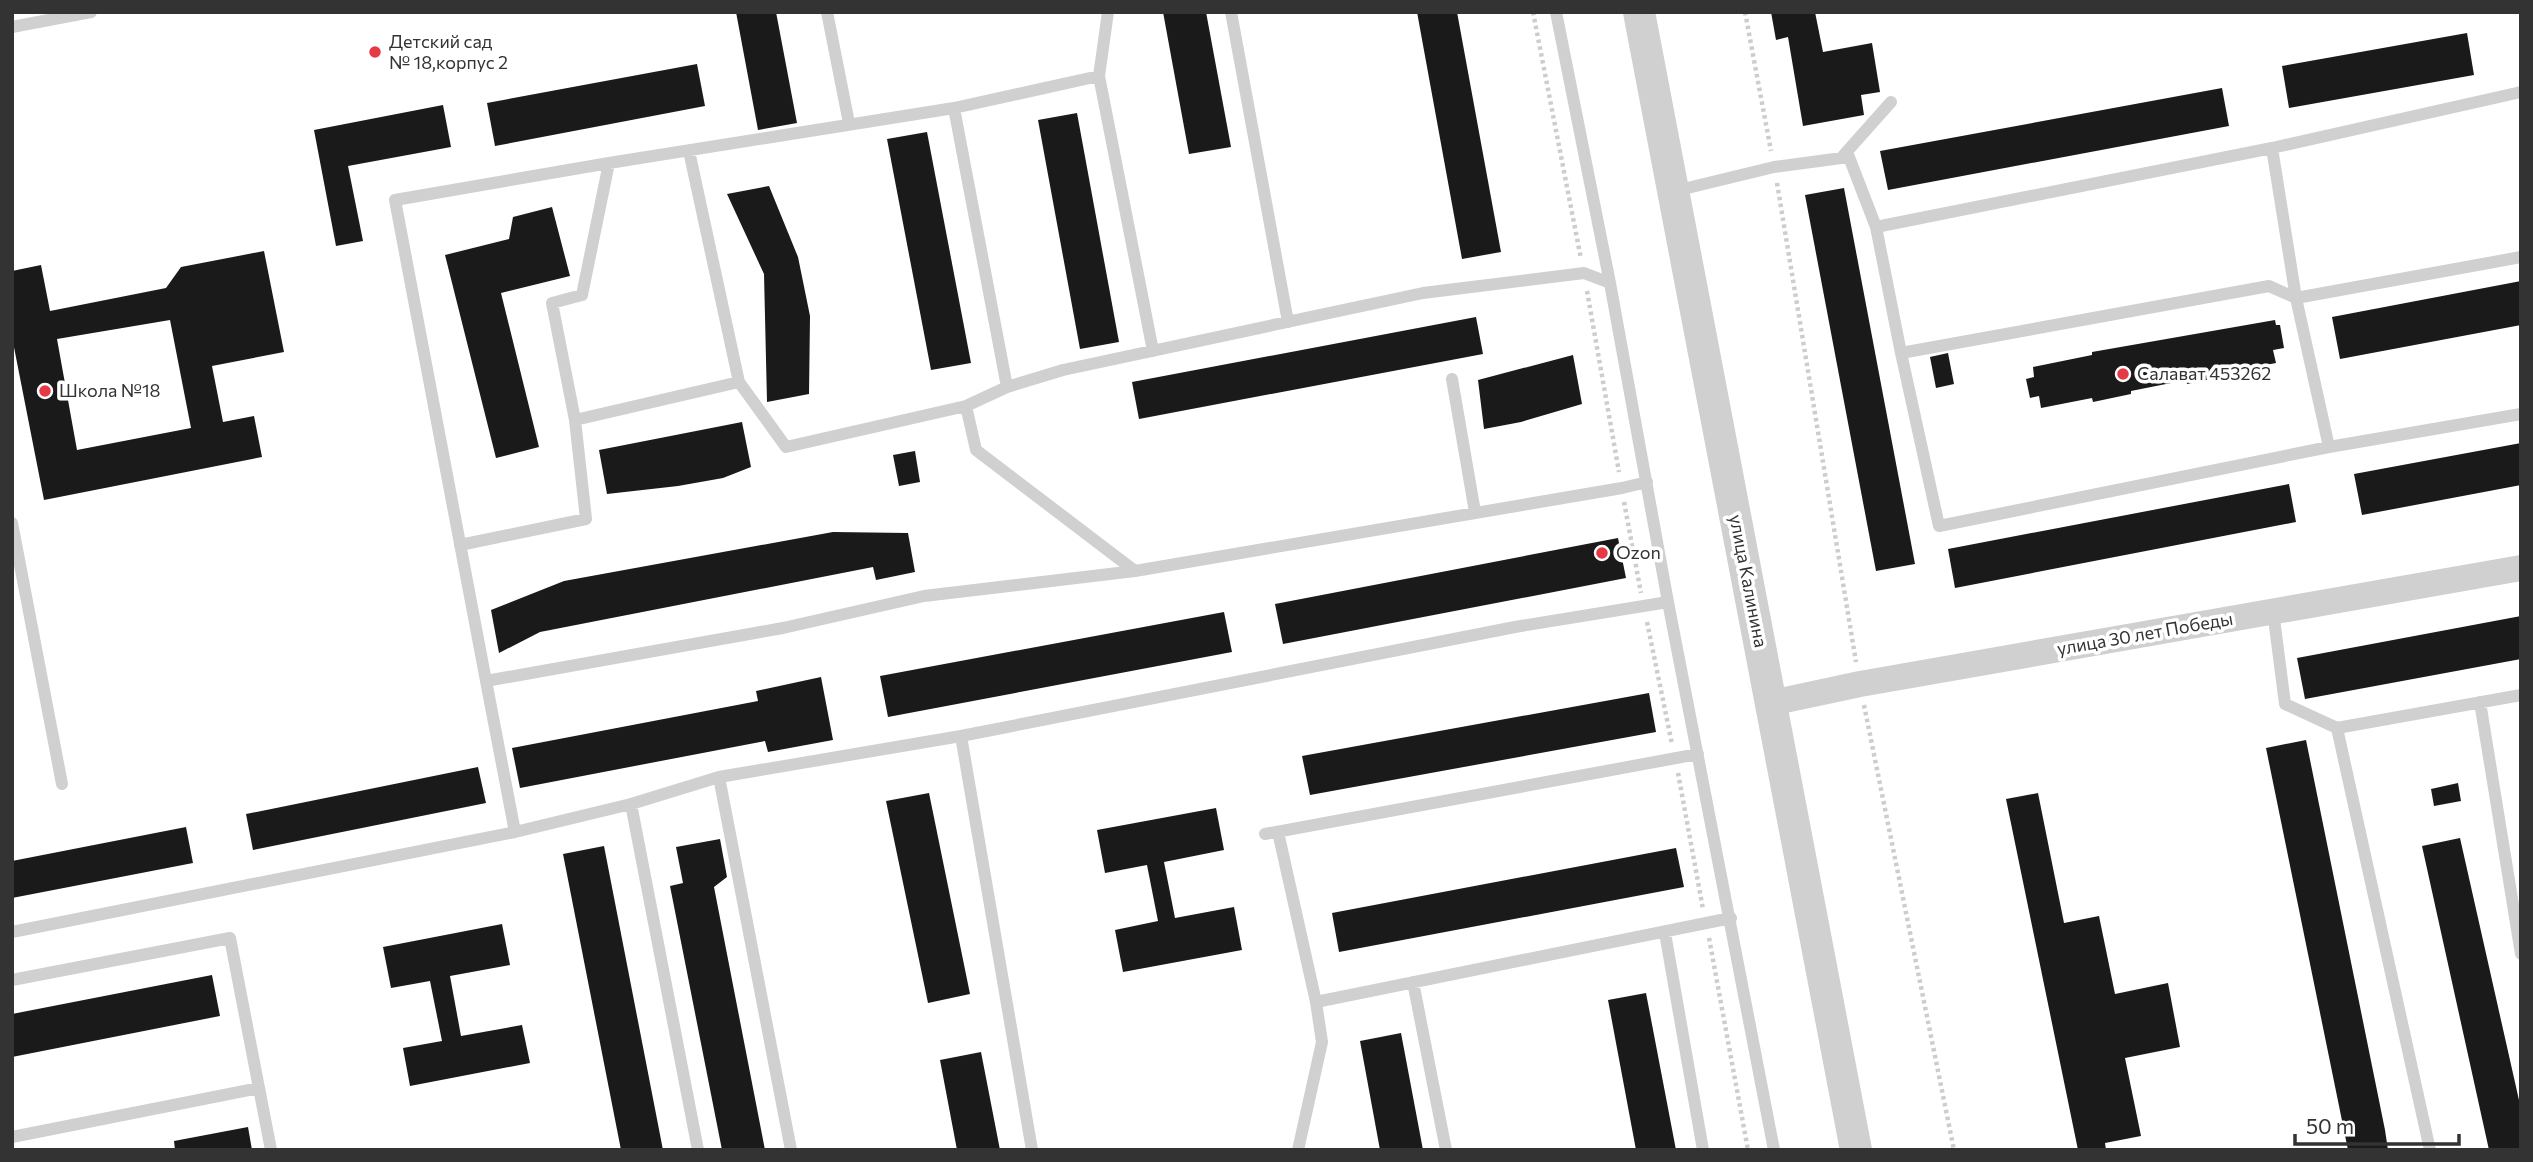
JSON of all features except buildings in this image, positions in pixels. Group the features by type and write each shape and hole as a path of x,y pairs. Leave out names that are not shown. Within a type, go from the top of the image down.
{"street":[{"name":"улица Калинина","path":"1639,12 1856,1150"},
{"name":"улица 30 лет Победы","path":"1771,703 1860,684 2521,568"}],"lane":[{"path":"12,27 91,12"},
{"path":"827,12 849,124"},
{"path":"1108,12 1099,76 1153,351"},
{"path":"1231,12 1288,322"},
{"path":"1556,12 1774,1150"},
{"path":"515,832 395,200 954,108 1099,76"},
{"path":"1876,227 2272,148 2521,92"},
{"path":"1842,158 1891,102"},
{"path":"954,108 1007,387"},
{"path":"2272,148 2296,298 2329,447"},
{"path":"689,151 739,382 786,447 966,407 1007,387 1063,370 1423,293 1584,273 1610,284"},
{"path":"1674,191 1774,167 1849,157 1876,227 1939,526 2329,447 2521,414"},
{"path":"460,545 586,519 575,420 552,303 582,295 608,163"},
{"path":"1901,353 2269,286 2296,298 2521,257"},
{"path":"1452,380 1475,512"},
{"path":"575,420 739,382"},
{"path":"966,407 975,450 1135,571"},
{"path":"486,681 783,628 924,596 1135,571 1622,488 1647,481"},
{"path":"12,523 62,784"},
{"path":"12,932 515,832 631,804 719,777 961,736 1516,627 1668,602"},
{"path":"2273,611 2284,704 2337,727 2521,695"},
{"path":"2480,702 2521,954"},
{"path":"2337,727 2430,1150"},
{"path":"961,736 1032,1150"},
{"path":"1298,1150 1322,1042 1315,1002 1271,833 1698,754"},
{"path":"719,777 791,1150"},
{"path":"631,804 698,1150"},
{"path":"1315,1002 1731,918"},
{"path":"1665,933 1703,1150"},
{"path":"12,980 230,938 271,1150"},
{"path":"1413,982 1446,1150"},
{"path":"12,1137 259,1088"}],"path":[{"path":"1533,12 1748,1150"},
{"path":"1745,12 1774,167 1860,684 1954,1150"}],"place":[{"name":"Детский сад № 18,корпус 2","path":"375,52"},
{"name":"Салават 453262","path":"2123,374"},
{"name":"Школа №18","path":"45,391"},
{"name":"Ozon","path":"1602,553"}]}
